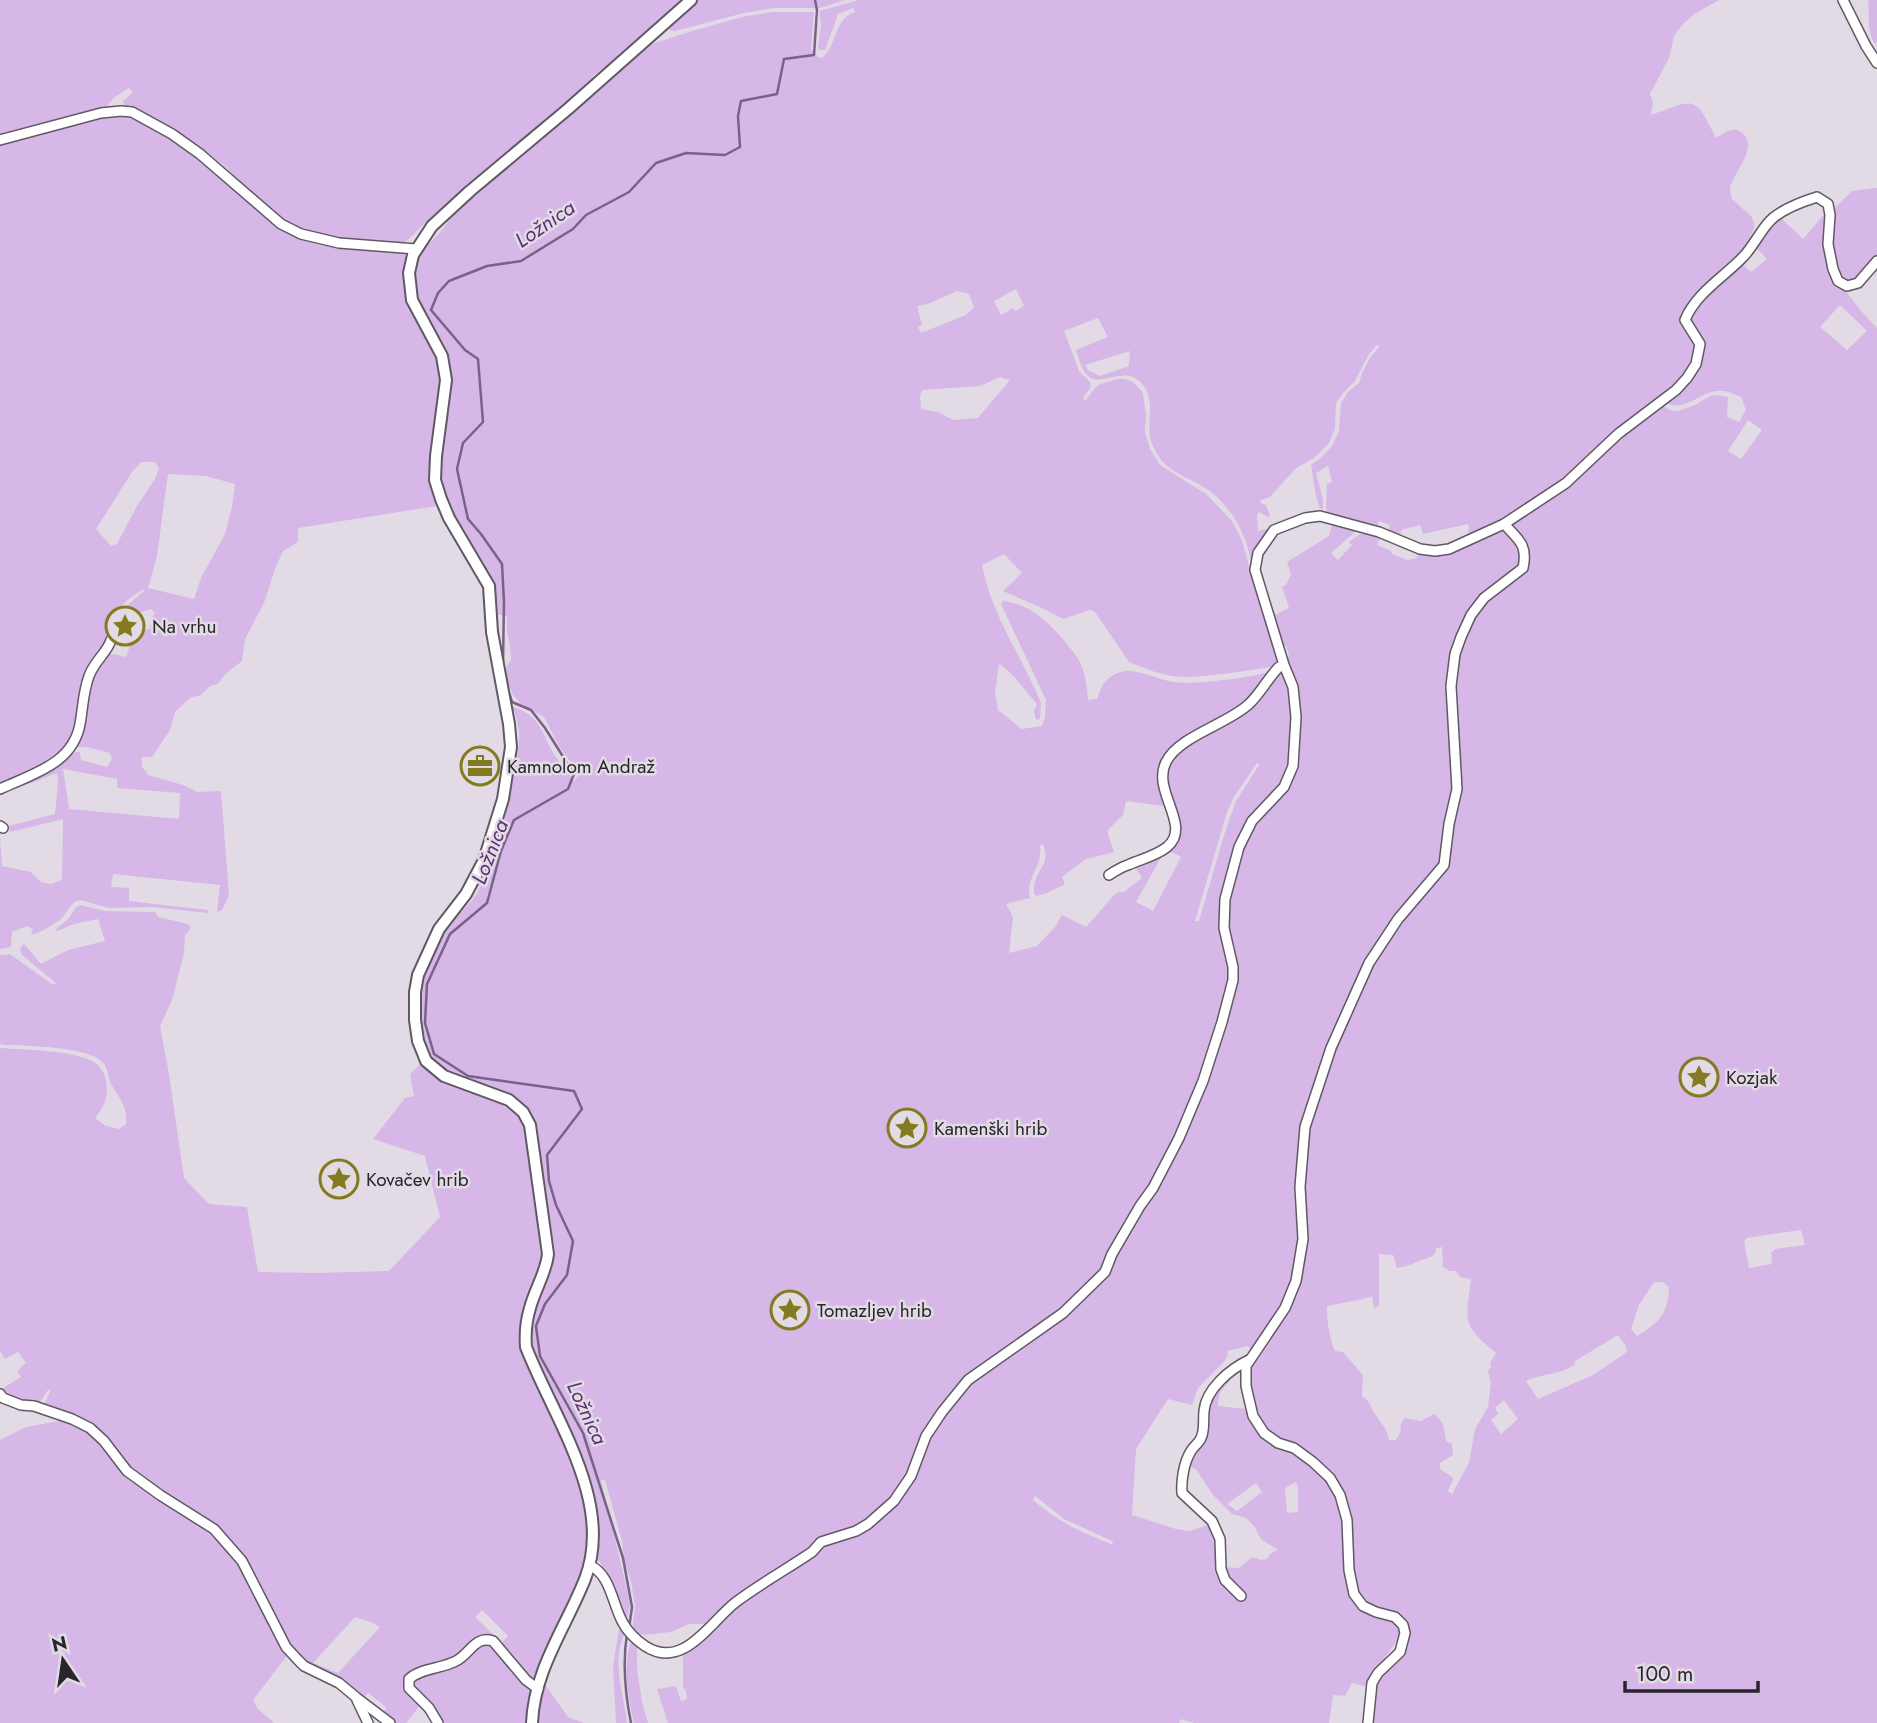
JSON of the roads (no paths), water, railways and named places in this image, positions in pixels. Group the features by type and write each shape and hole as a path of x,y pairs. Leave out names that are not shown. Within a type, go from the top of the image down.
{"street":[{"path":"533,1723 544,1668 586,1578 593,1522 582,1471 526,1347 525,1330 530,1306 547,1266 548,1254 530,1125 523,1112 509,1100 444,1076 426,1061 418,1041 415,992 418,975 439,929 466,894 484,860 503,799 511,747 492,632 489,586 449,518 435,480 446,380 442,356 412,300 408,273 416,249 432,226 691,0"},
{"path":"1843,0 1877,63"},
{"path":"0,140 110,111 132,113 172,134 200,154 271,216 301,234 339,243 416,249"},
{"path":"589,1565 598,1569 606,1579 628,1630 637,1640 650,1650 664,1653 687,1648 735,1602 812,1552 821,1542 856,1531 868,1524 894,1501 911,1476 926,1436 968,1380 1063,1312 1105,1272 1112,1254 1180,1138 1203,1080 1233,980 1233,967 1224,928 1225,899 1230,878 1239,847 1252,821 1284,787 1293,766 1296,718 1293,687 1255,569 1258,553 1274,530 1305,518 1320,516 1379,532 1420,549 1449,549 1504,524 1566,483 1618,434 1676,390 1696,365 1700,344 1685,320 1690,309 1743,257 1770,220 1816,197 1828,204 1828,244 1838,281 1847,286 1858,283 1877,261"},
{"path":"1368,1723 1372,1683 1378,1673 1401,1652 1405,1633 1403,1625 1395,1617 1363,1606 1354,1594 1349,1570 1346,1520 1340,1495 1330,1478 1313,1462 1294,1448 1278,1443 1264,1433 1253,1416 1246,1386 1246,1366 1285,1308 1296,1281 1303,1239 1300,1187 1306,1127 1331,1048 1369,963 1398,919 1444,865 1457,789 1451,686 1455,654 1471,615 1484,598 1523,568 1526,554 1521,542 1504,524"},
{"path":"0,789 45,769 67,753 80,724 90,672 111,640"},
{"path":"1109,875 1169,846 1176,824 1163,788 1162,774 1166,761 1186,741 1237,714 1250,703 1279,667"},
{"path":"1241,1596 1225,1580 1221,1569 1220,1539 1212,1521 1182,1493 1182,1486 1186,1460 1204,1431 1205,1402 1209,1393 1232,1371 1251,1360"},
{"path":"0,1394 21,1405 34,1406 72,1419 90,1429 104,1441 127,1471 214,1529 242,1561 286,1647 304,1666 339,1683 390,1723"},
{"path":"438,1723 429,1708 408,1688 407,1683 415,1674 462,1658 478,1641 493,1641 526,1680 538,1689"},
{"path":"356,1699 368,1723"}],"waterway":[{"name":"Ložnica","path":"503,664 502,564 468,519 457,469 463,443 483,422 478,359 465,350 431,310 438,293 449,281 487,266 521,261 573,229 586,215 629,192 656,163 686,153 725,155 740,147 738,116 741,101 777,94 784,59 814,55 817,10 815,0"},
{"name":"Ložnica","path":"507,687 512,702 531,710 574,774 568,789 514,820 501,851 487,903 450,934 427,984 425,1023 434,1054 468,1076 574,1091 582,1109 547,1155 549,1181 556,1205 573,1241 567,1275 545,1304 536,1326 540,1356 583,1433 623,1558 632,1607 629,1628"},
{"name":"Ložnica","path":"627,1634 625,1679 631,1723"}],"place":[{"name":"Na vrhu","path":"125,626"},
{"name":"Kamnolom Andraž","path":"480,766"},
{"name":"Kozjak","path":"1699,1077"},
{"name":"Kamenški hrib","path":"907,1128"},
{"name":"Kovačev hrib","path":"339,1179"},
{"name":"Tomazljev hrib","path":"790,1310"}]}
